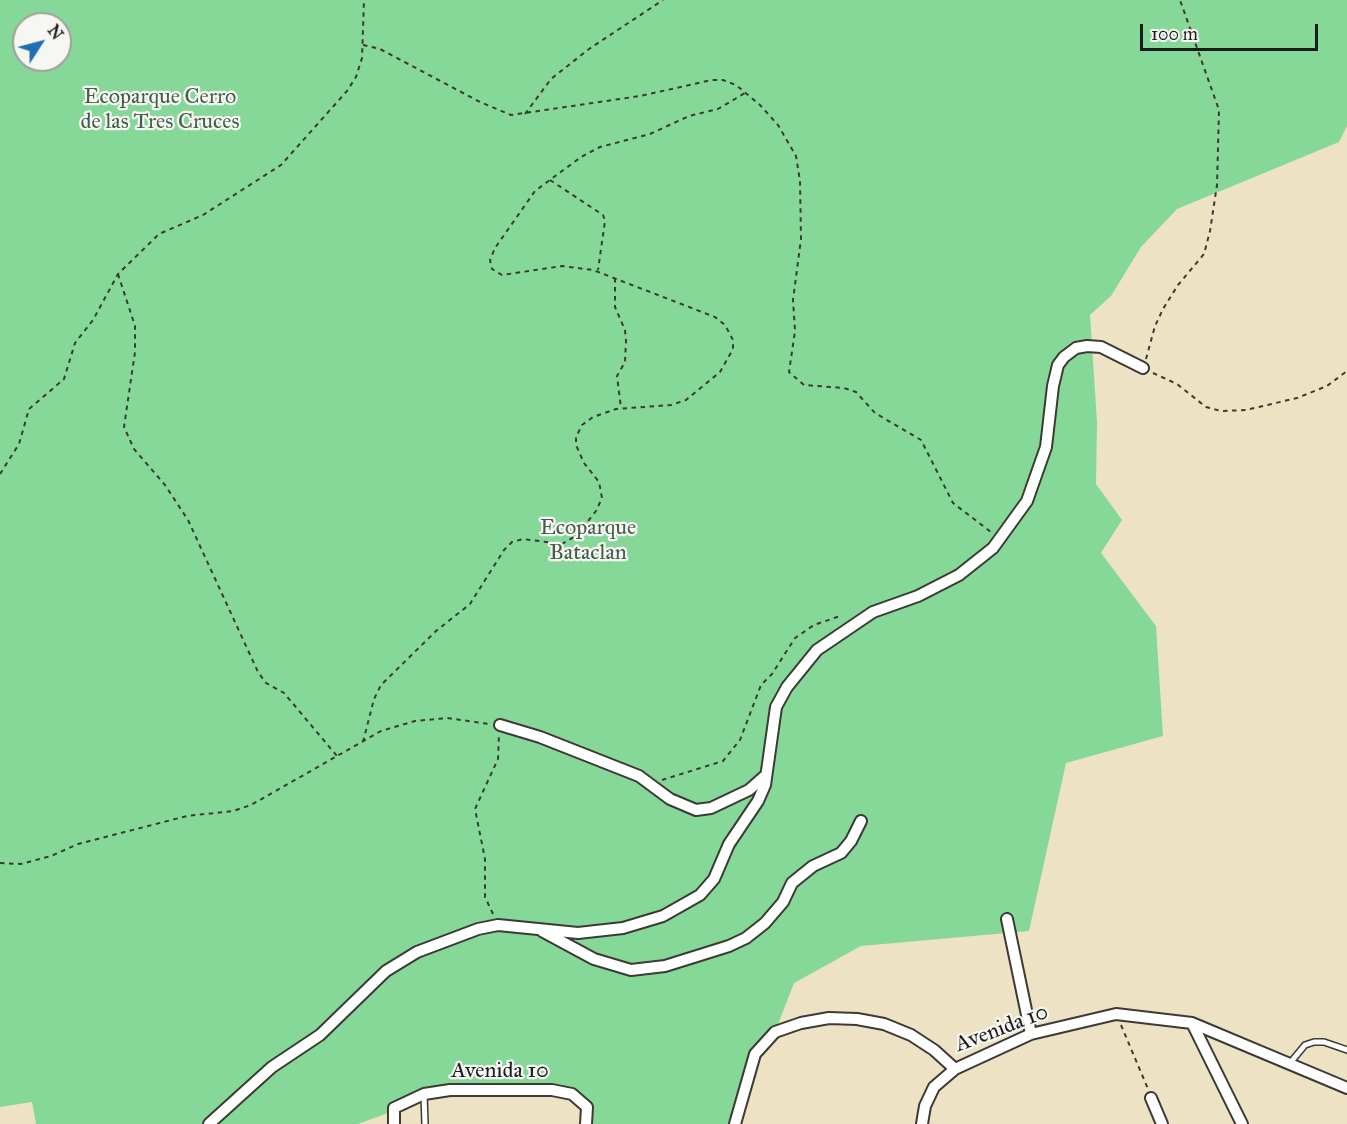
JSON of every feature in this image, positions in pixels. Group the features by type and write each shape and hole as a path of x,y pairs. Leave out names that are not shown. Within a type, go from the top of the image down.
{"street":[{"path":"208,1124 272,1067 320,1035 386,971 417,952 478,929 498,925 578,933 623,928 663,916 700,895 714,879 729,844 758,801 766,775 776,708 787,687 818,650 856,623 873,612 918,596 959,575 993,548 1027,501 1046,447 1053,386 1058,365 1064,357 1076,348 1101,347 1143,368"},
{"path":"500,725 540,737 639,776 670,799 696,810 711,808 749,789 766,775"},
{"path":"539,929 594,959 632,970 665,966 729,946 746,938 765,923 783,902 792,883 806,872 841,853 851,842 861,821"},
{"path":"1007,919 1031,1034"},
{"name":"Avenida 10","path":"735,1124 755,1054 774,1032 801,1023 829,1018 857,1019 884,1024 926,1045 955,1069 1031,1034 1116,1014 1192,1023 1347,1088"},
{"path":"1192,1023 1242,1124"},
{"path":"922,1124 925,1106 934,1087 955,1069"},
{"name":"Avenida 10","path":"394,1124 394,1108 424,1094 450,1090 552,1090 572,1094 586,1107 586,1124"},
{"path":"1151,1098 1162,1124"}],"lane":[{"path":"1290,1063 1305,1045 1314,1042 1324,1042 1347,1050"},
{"path":"424,1094 425,1124"}],"path":[{"path":"0,474 19,444 29,409 64,379 75,343 93,320 118,274 159,234 203,215 281,165 347,90 356,77 362,57 364,0"},
{"path":"525,114 551,78 589,49 663,0"},
{"path":"1180,0 1219,110 1217,185 1204,254 1178,285 1163,309 1155,326 1143,368 1177,384 1206,407 1221,411 1246,410 1297,398 1328,386 1347,371"},
{"path":"363,45 380,49 480,102 511,115 525,114 547,107 589,104 640,96 712,80 723,80 745,93 778,125 796,156 800,181 801,239 794,300 795,331 789,372 804,385 844,388 856,392 875,413 921,440 932,457 953,503 999,538"},
{"path":"363,742 374,699 381,685 435,631 470,604 504,550 512,542 523,539 562,544 576,536 602,498 599,482 584,463 576,445 576,437 582,425 593,417 621,408 671,405 686,400 720,372 733,350 733,340 725,325 715,317 598,271 562,266 510,276 502,275 492,269 490,260 495,248 535,191 600,147 650,134 689,116 718,109 745,93"},
{"path":"550,180 603,215 605,221 598,271"},
{"path":"118,274 135,326 135,352 124,427 134,449 165,485 188,519 258,672 266,683 284,693 337,756"},
{"path":"615,278 615,307 625,330 626,341 625,362 617,376 621,408"},
{"path":"647,782 673,778 723,761 740,740 761,685 772,674 795,638 814,625 837,616 856,623"},
{"path":"0,863 21,864 51,856 78,844 188,816 233,811 251,805 381,731 415,721 447,718 500,725 498,759 475,809 484,859 485,897 498,925"},
{"path":"1116,1014 1151,1098"}],"green space":[{"name":"Ecoparque Bataclan","path":"0,0 1347,0 1347,126 1339,142 1177,209 1141,247 1111,296 1090,315 1097,422 1096,484 1122,520 1101,553 1156,626 1163,736 1066,763 1029,931 861,946 794,983 775,1032 762,1043 735,1124 586,1124 586,1107 572,1094 450,1090 358,1124 36,1124 32,1102 0,1107"}],"park label":[{"name":"Ecoparque Cerro de las Tres Cruces","path":"160,110"}]}
